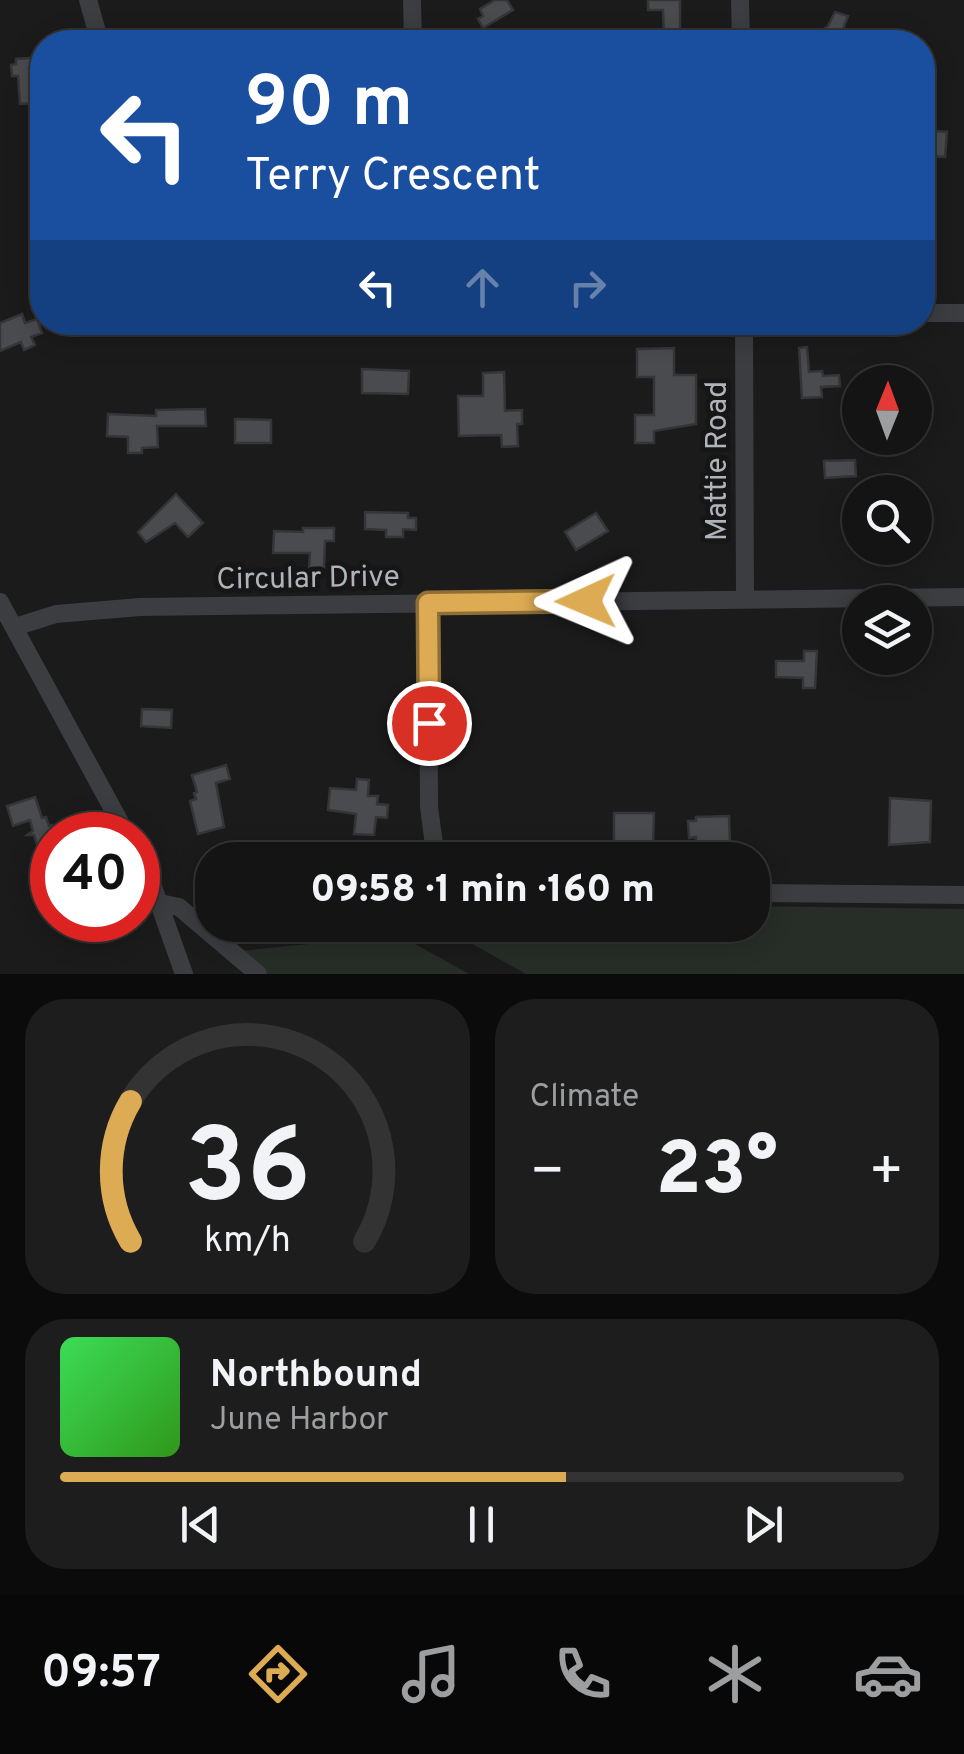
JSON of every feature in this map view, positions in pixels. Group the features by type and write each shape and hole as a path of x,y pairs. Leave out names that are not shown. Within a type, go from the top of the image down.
{"street":[{"path":"88,0 97,30"},
{"path":"412,0 413,30"},
{"path":"740,0 741,30"},
{"path":"935,313 964,313"},
{"name":"Mattie Road","path":"744,335 745,598"},
{"name":"Circular Drive","path":"15,627 56,614 102,608 964,596"},
{"path":"0,602 115,812"},
{"path":"428,603 429,807 434,842"},
{"path":"770,893 964,895"},
{"path":"160,903 184,974"},
{"path":"160,903 179,907 258,974"}],"shaded area":[{"path":"770,906 964,909 964,974 526,974 469,942 770,942"},
{"path":"329,942 412,942 469,974 268,974 240,951"}],"building":[{"path":"495,0 507,0 513,10 483,28 478,19 483,16 480,9"},
{"path":"648,0 680,0 680,30 664,30 663,10 648,10"},
{"path":"835,12 848,16 843,30 822,30"},
{"path":"30,58 30,103 20,104 18,76 12,76 11,65 16,64 16,59"},
{"path":"935,131 947,132 945,157 935,157"},
{"path":"22,314 25,323 30,321 30,335 36,335 31,337 35,345 24,350 21,342 0,351 0,323"},
{"path":"807,347 809,372 839,375 840,386 821,387 822,397 802,398 799,348"},
{"path":"674,348 674,375 696,375 696,424 654,431 654,443 635,443 635,415 654,415 654,377 637,377 637,349"},
{"path":"362,369 409,371 408,394 362,393"},
{"path":"504,372 505,411 522,410 522,424 517,424 518,446 502,447 501,435 459,436 458,396 483,396 483,373"},
{"path":"205,409 206,426 157,426 158,447 142,448 142,453 128,453 128,437 107,436 108,414 156,416 156,410"},
{"path":"235,419 271,420 271,443 235,443"},
{"path":"855,460 856,475 825,478 824,461"},
{"path":"176,494 203,523 188,537 175,523 146,542 138,532"},
{"path":"365,512 408,513 408,518 416,518 416,530 403,529 403,537 386,537 386,530 365,529"},
{"path":"596,513 608,531 576,550 565,532"},
{"path":"303,528 334,528 334,541 325,541 324,568 309,568 310,553 273,553 274,531 303,532"},
{"path":"804,651 817,651 815,688 803,688 803,678 776,677 776,661 804,661"},
{"path":"142,709 172,710 171,728 141,726"},
{"path":"226,765 230,779 216,783 224,827 198,834 190,801 196,799 197,792 192,775"},
{"path":"357,779 369,780 368,796 378,796 377,804 388,805 387,818 376,817 374,835 354,834 356,814 328,810 330,788 356,790"},
{"path":"35,797 40,812 30,812 30,820 13,826 7,806"},
{"path":"890,798 931,801 930,842 889,845"},
{"path":"614,813 654,813 653,842 614,842"},
{"path":"729,816 730,842 696,842 696,837 689,838 688,821 696,821 696,817"}],"route":[{"path":"429,723 428,603 586,601"}]}
